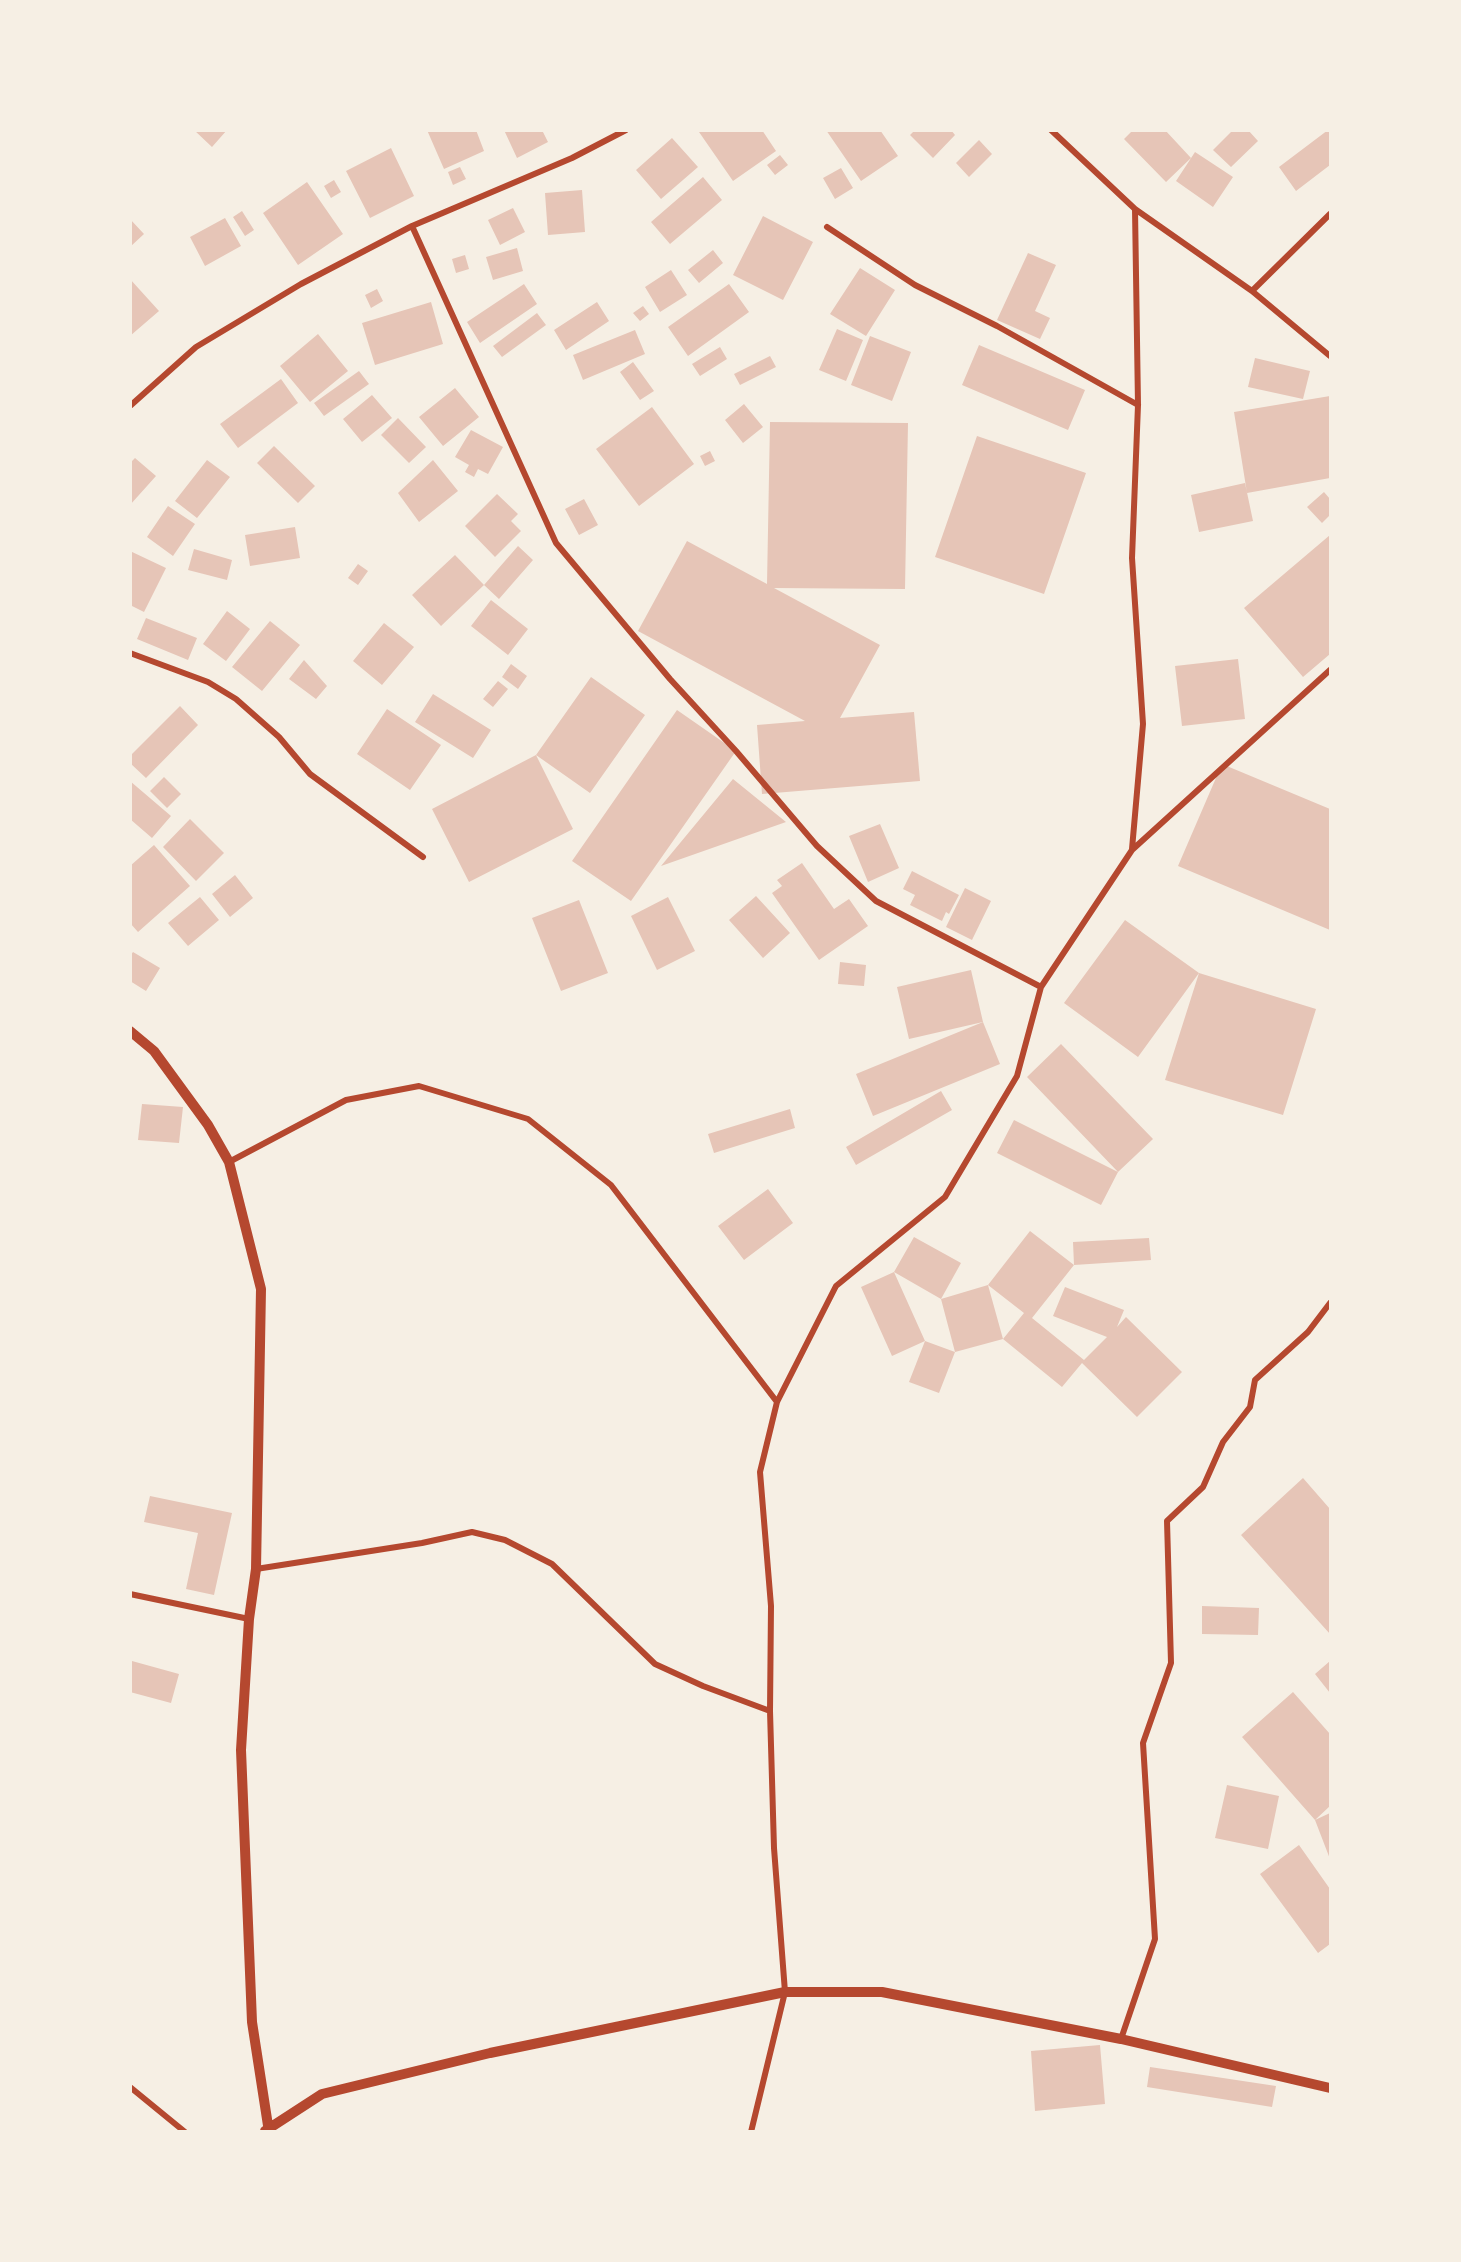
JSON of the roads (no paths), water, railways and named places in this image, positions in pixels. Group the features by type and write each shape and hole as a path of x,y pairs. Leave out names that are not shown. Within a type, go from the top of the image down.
{"street":[{"path":"130,406 196,347 301,284 412,226 572,158 626,130"},
{"path":"1051,130 1135,208 1252,291 1330,356"},
{"path":"1132,850 1143,724 1132,558 1138,405 1135,208"},
{"path":"1252,291 1330,214"},
{"path":"412,226 556,543 670,679 736,750 817,846 876,901 1041,987"},
{"path":"827,227 915,285 997,327 1138,405"},
{"path":"130,653 208,682 236,699 279,737 310,774 423,856"},
{"path":"751,2132 785,1992 774,1848 770,1711 771,1606 760,1472 777,1402 836,1286 945,1197 1017,1076 1041,987 1132,850 1330,670"},
{"path":"130,1031 154,1051 208,1125 229,1162 261,1289 256,1569 249,1619 241,1750 252,2022 268,2131 322,2094 490,2053 785,1992 882,1992 1121,2039 1330,2088"},
{"path":"229,1162 346,1100 419,1086 528,1119 611,1185 777,1402"},
{"path":"1121,2039 1155,1939 1143,1743 1171,1663 1167,1521 1203,1487 1223,1442 1250,1407 1255,1380 1308,1332 1330,1303"},
{"path":"256,1569 422,1543 472,1532 505,1540 552,1564 656,1664 703,1686 770,1711"},
{"path":"130,1594 249,1619"},
{"path":"130,2087 185,2132"}]}
